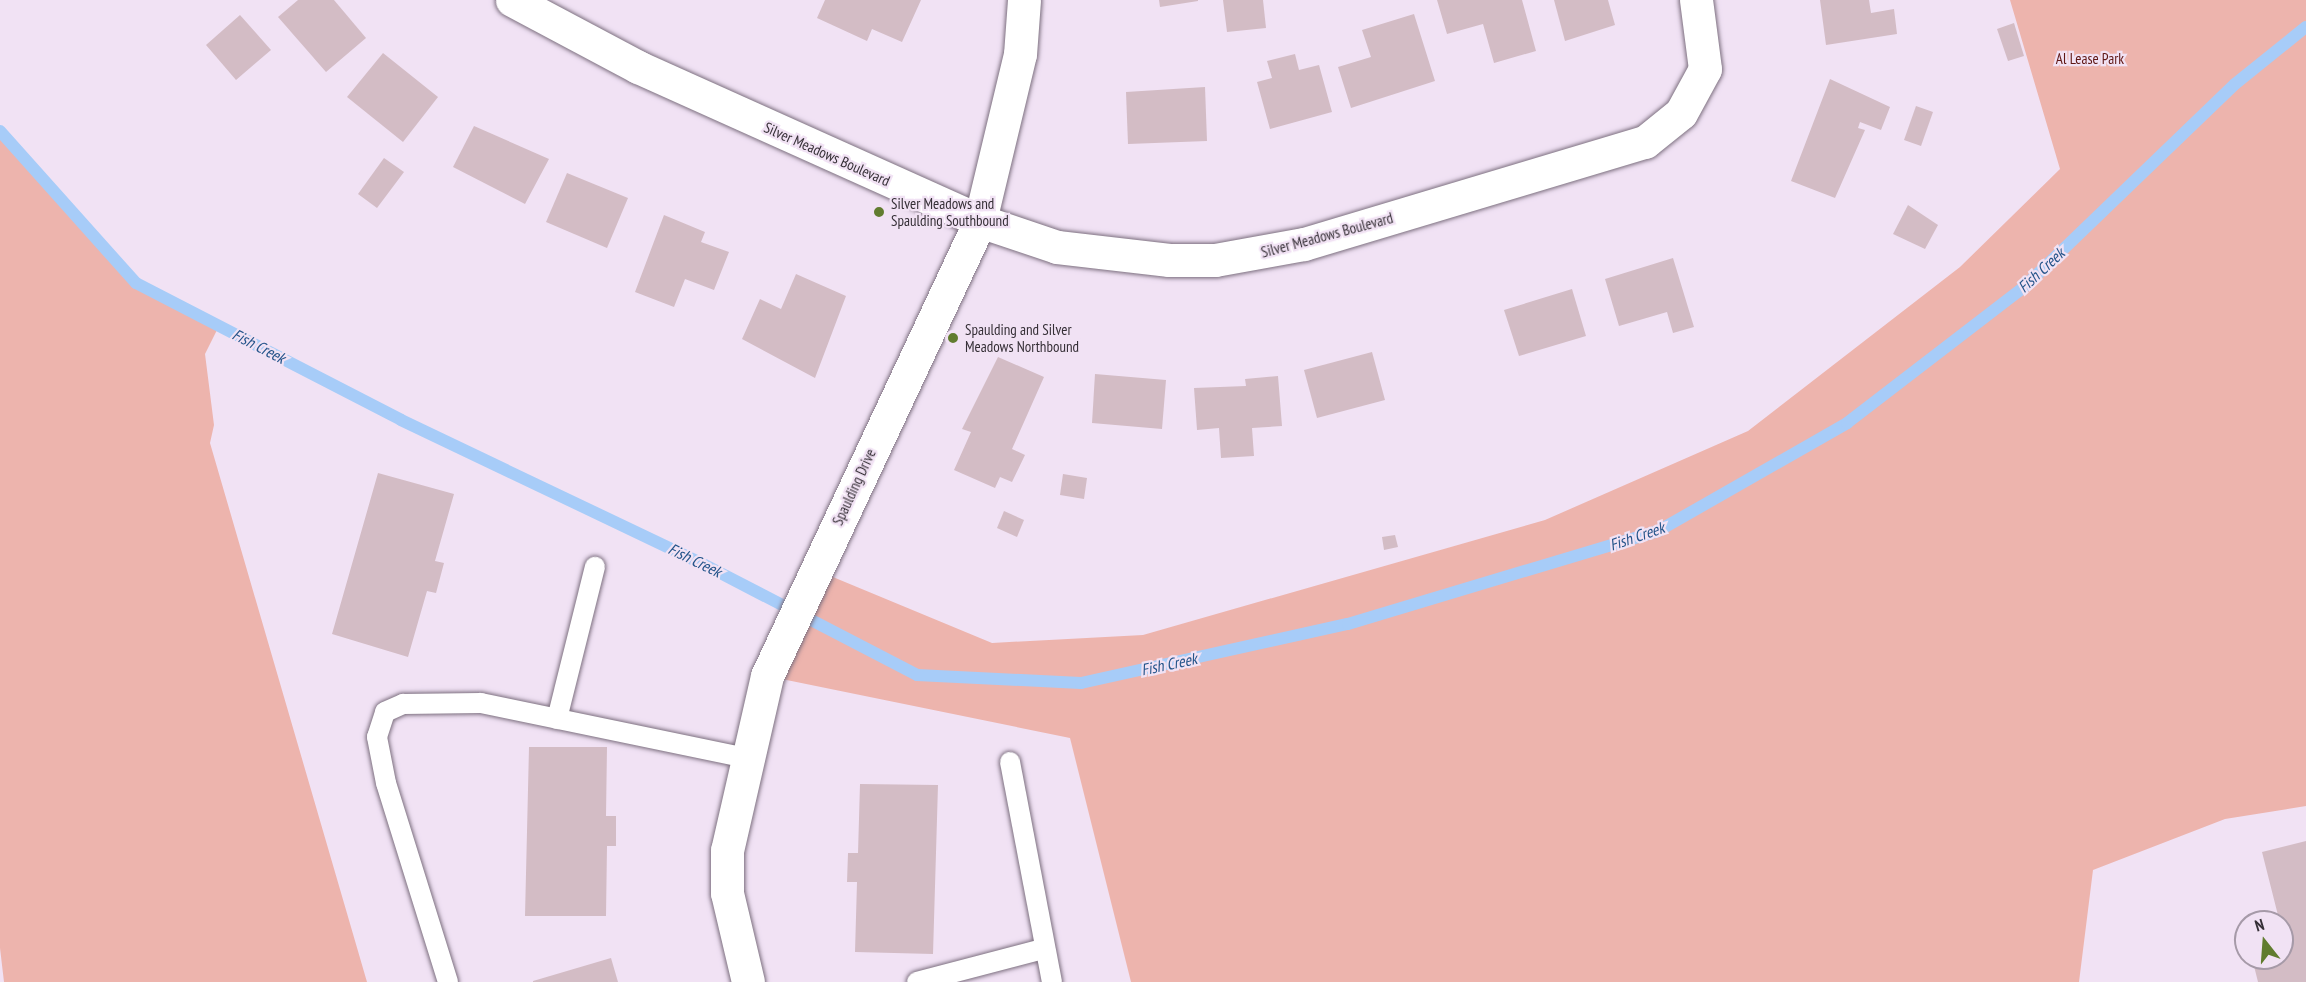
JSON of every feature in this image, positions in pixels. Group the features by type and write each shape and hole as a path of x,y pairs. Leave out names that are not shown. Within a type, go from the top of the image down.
{"street":[{"name":"Silver Meadows Boulevard","path":"512,0 666,80 1019,238 1115,256 1215,260 1260,254 1645,142 1665,129 1696,92 1706,49 1696,0"},
{"name":"Spaulding Drive","path":"748,982 727,893 728,850 746,758 767,676 830,537 980,221 1020,54 1024,0"}],"lane":[{"path":"557,720 594,567"},
{"path":"448,982 386,783 377,737 385,712 403,704 481,703 746,758"},
{"path":"1010,762 1043,949 1052,982"},
{"path":"917,982 1043,949"}],"green space":[{"name":"Al Lease Park","path":"2010,0 2306,0 2306,806 2225,819 2093,870 2079,982 1131,982 1070,738 767,676 816,570 992,643 1143,635 1545,520 1748,431 1960,267 2060,169"},
{"path":"0,127 136,283 219,326 205,354 214,425 210,443 367,982 4,982 0,948"}],"building":[{"path":"298,0 334,0 366,38 326,72 278,17"},
{"path":"825,0 921,0 902,42 872,29 867,41 817,18"},
{"path":"1159,0 1198,0 1198,1 1160,7"},
{"path":"1223,0 1263,0 1266,28 1227,32"},
{"path":"1437,0 1522,0 1536,51 1494,63 1483,24 1447,34"},
{"path":"1554,0 1608,0 1615,25 1565,41"},
{"path":"1820,0 1869,0 1871,13 1894,9 1897,34 1826,45"},
{"path":"1414,14 1435,81 1351,108 1338,67 1371,57 1362,30"},
{"path":"240,15 271,50 236,80 206,45"},
{"path":"2014,23 2024,56 2008,61 1997,29"},
{"path":"383,53 438,97 403,142 347,97"},
{"path":"1295,54 1299,70 1319,65 1332,112 1270,129 1257,82 1272,78 1267,61"},
{"path":"1830,79 1890,107 1881,130 1860,122 1858,128 1865,130 1835,198 1791,181"},
{"path":"1205,87 1207,141 1128,144 1126,92"},
{"path":"1916,106 1933,112 1921,146 1904,140"},
{"path":"474,126 549,159 525,204 453,167"},
{"path":"384,158 404,172 377,208 358,194"},
{"path":"567,173 628,198 607,248 546,222"},
{"path":"1908,205 1938,225 1925,249 1893,234"},
{"path":"664,215 705,232 701,242 729,252 714,290 685,279 674,307 635,292"},
{"path":"1673,258 1694,327 1673,333 1667,312 1619,326 1605,279"},
{"path":"796,274 846,296 815,378 742,339 760,299 781,309"},
{"path":"1572,289 1586,336 1519,356 1504,310"},
{"path":"1372,352 1385,400 1317,418 1304,370"},
{"path":"998,357 1044,377 1012,449 1025,455 1012,482 1000,477 995,488 954,470 971,432 962,429"},
{"path":"1095,374 1166,380 1162,429 1092,423"},
{"path":"1278,376 1282,426 1252,428 1254,456 1221,458 1219,428 1197,430 1194,388 1246,386 1245,379"},
{"path":"378,473 454,494 435,561 444,563 436,593 427,591 408,657 332,634"},
{"path":"1063,474 1087,478 1084,499 1060,495"},
{"path":"1004,511 1024,520 1017,537 997,528"},
{"path":"1395,535 1398,547 1384,550 1382,537"},
{"path":"529,747 607,747 606,816 616,816 616,846 607,846 606,916 525,916"},
{"path":"860,784 938,785 933,954 855,952 857,882 847,882 848,853 858,853"},
{"path":"2306,841 2306,982 2258,982 2255,970 2294,970 2294,910 2277,910 2262,852"},
{"path":"611,958 618,982 533,982 533,981"}],"waterway":[{"name":"Fish Creek","path":"0,131 136,283 401,420 703,564 917,675 1081,683 1348,624 1658,531 1847,423 2023,288 2235,84 2306,27"}],"place":[{"name":"Silver Meadows and Spaulding Southbound","path":"879,212"},
{"name":"Spaulding and Silver Meadows Northbound","path":"953,338"}]}
